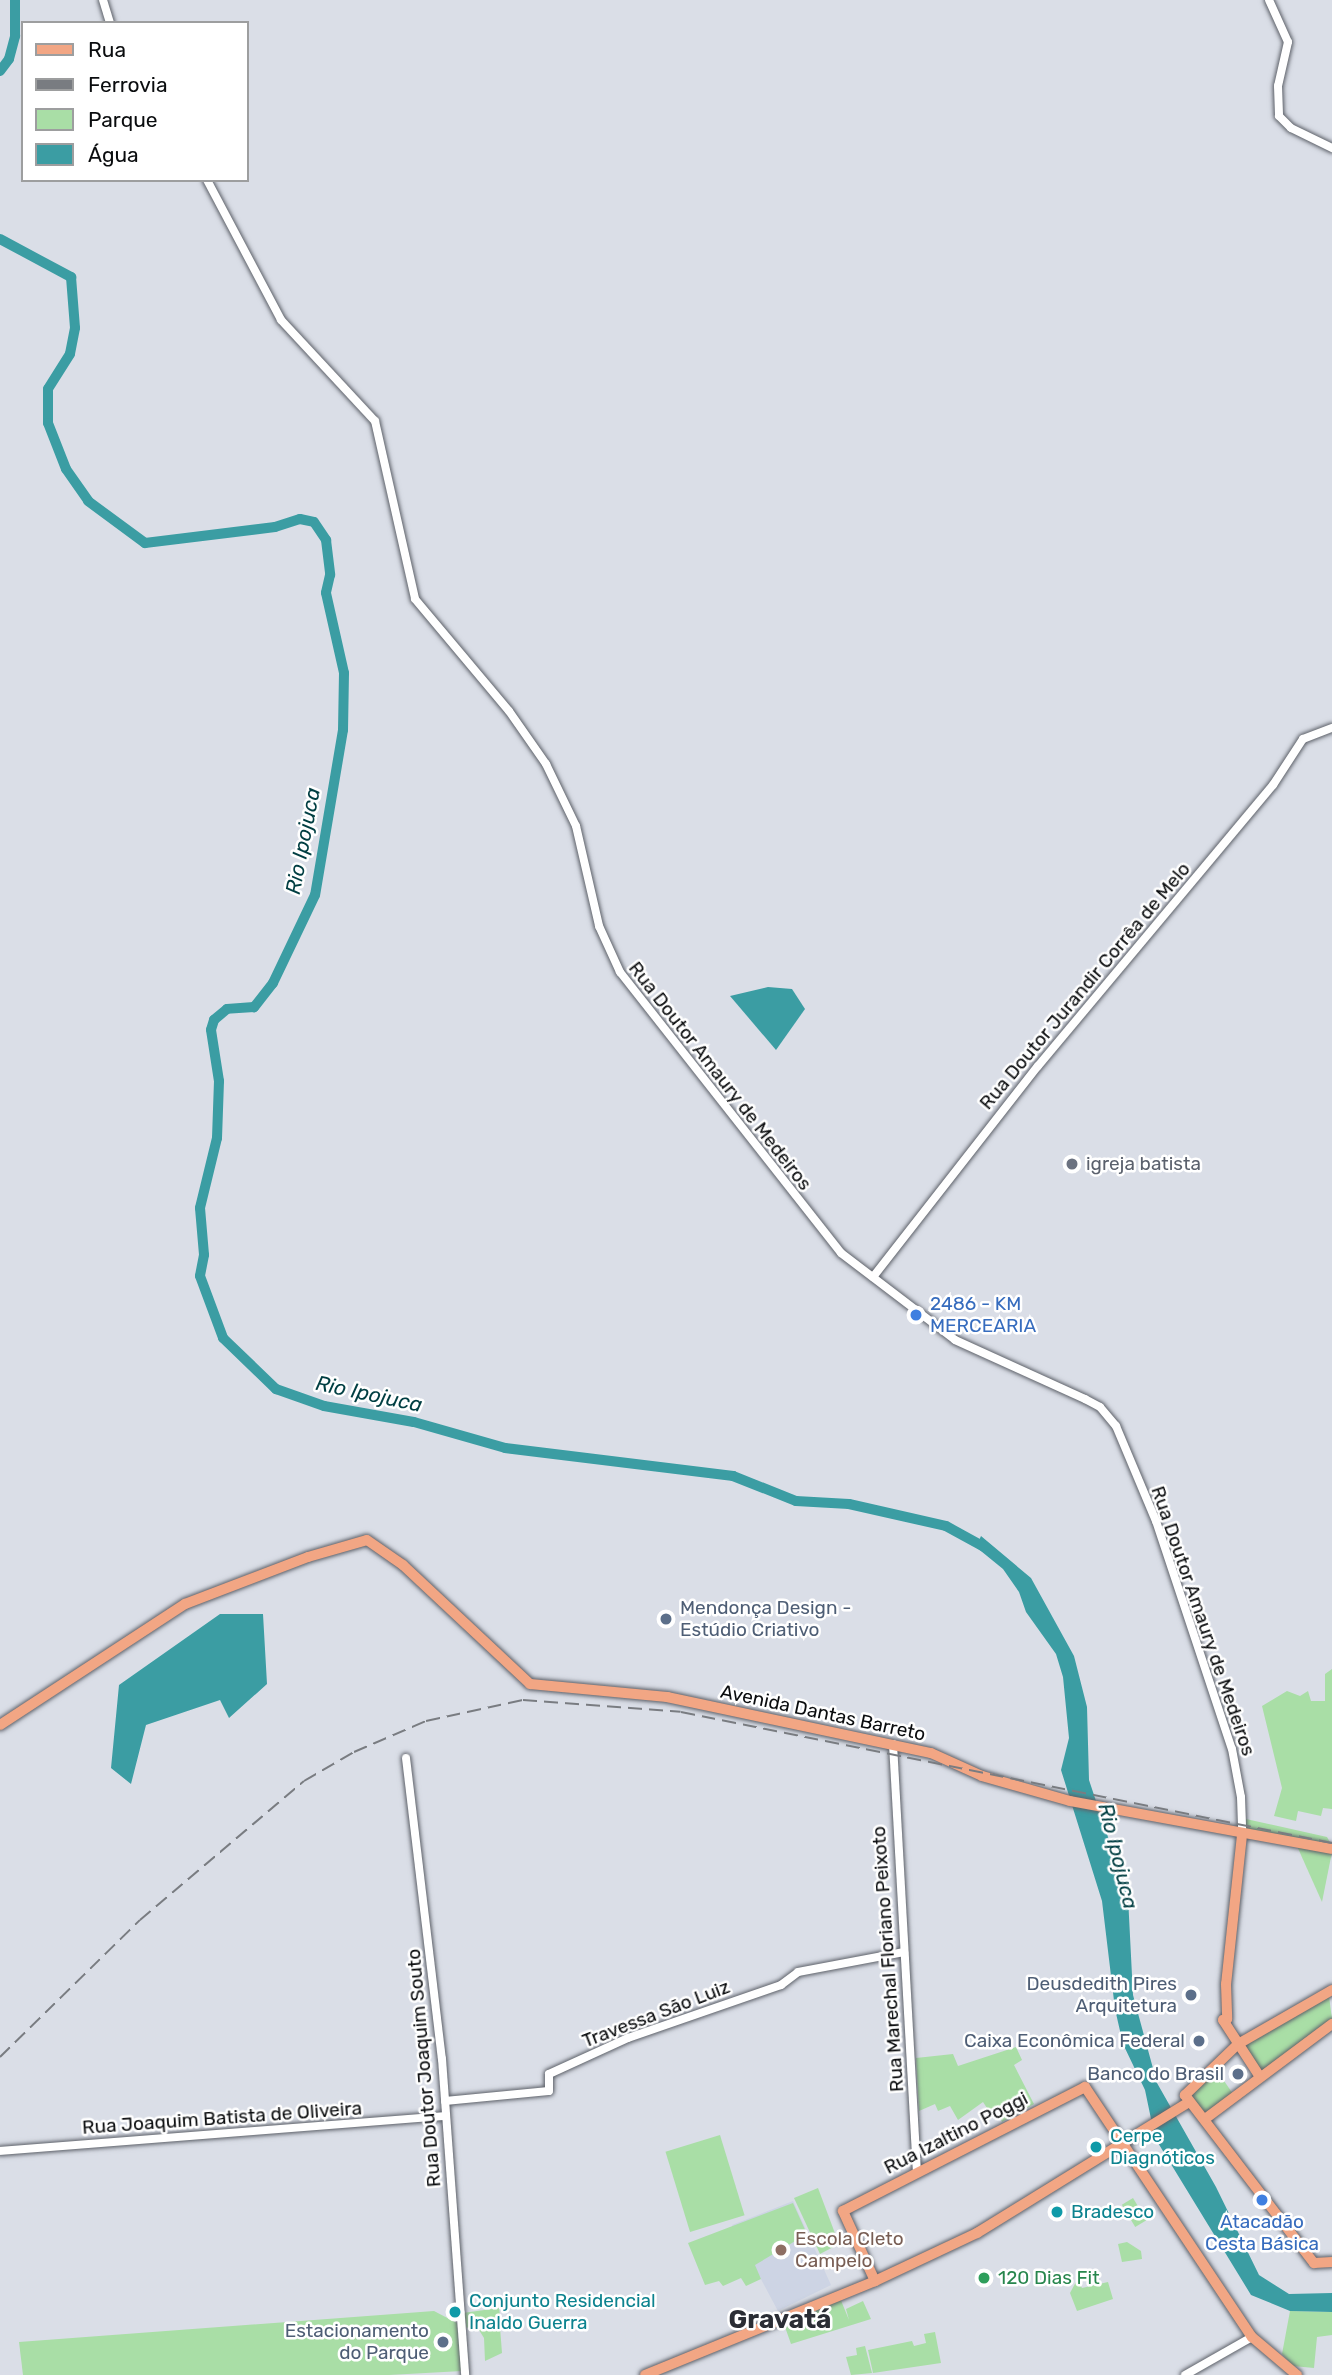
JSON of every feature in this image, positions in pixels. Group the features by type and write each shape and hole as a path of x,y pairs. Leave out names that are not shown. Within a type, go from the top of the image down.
{"main road":[{"name":"Avenida Dantas Barreto","path":"0,1725 185,1604 363,1540 376,1543 530,1684 652,1694 937,1755 978,1775 1070,1801 1242,1835 1332,1849"},
{"path":"1242,1835 1226,1984 1227,2019 1223,2020 1260,2077"},
{"path":"1332,1992 1238,2044 1186,2094 1187,2104 1205,2119 1314,2263 1332,2262"},
{"path":"1205,2119 1332,2024"},
{"name":"Rua Izaltino Poggi","path":"875,2281 844,2211 1085,2087 1120,2146"},
{"path":"645,2375 875,2281 977,2233 1187,2104"},
{"path":"1120,2146 1252,2337 1297,2375"}],"street":[{"path":"103,0 109,21"},
{"path":"1269,0 1287,46 1278,86 1279,116 1291,128 1332,148"},
{"name":"Rua Doutor Amaury de Medeiros","path":"208,182 281,320 375,421 415,599 509,711 546,764 576,826 599,926 614,962 825,1235 873,1277 960,1343 1085,1399 1100,1407 1116,1426 1156,1521 1232,1749 1241,1797 1242,1835"},
{"name":"Rua Doutor Jurandir Corrêa de Melo","path":"873,1277 1175,897 1273,785 1303,739 1332,728"},
{"name":"Rua Marechal Floriano Peixoto","path":"893,1745 917,2172"},
{"name":"Rua Doutor Joaquim Souto","path":"406,1758 445,2101 465,2375"},
{"name":"Travessa São Luiz","path":"445,2101 549,2091 548,2075 589,2055 790,1979 798,1972 904,1952"},
{"name":"Rua Joaquim Batista de Oliveira","path":"0,2151 446,2116"},
{"path":"1185,2375 1252,2337"}],"shaded area":[{"name":"Escola Cleto Campelo","path":"793,2201 831,2285 778,2311 732,2225"}],"green space":[{"path":"1332,1669 1332,1809 1323,1808 1321,1816 1298,1811 1296,1821 1274,1816 1282,1788 1262,1706 1287,1691 1300,1696 1308,1691 1311,1701 1325,1701 1325,1674"},
{"path":"1246,1819 1327,1837 1332,1846 1245,1833"},
{"path":"1297,1846 1332,1852 1322,1902 1309,1873"},
{"path":"1329,1996 1332,2019 1261,2073 1243,2045"},
{"path":"1016,2047 1022,2060 1014,2065 1034,2104 1002,2122 997,2109 989,2111 983,2102 958,2120 950,2106 938,2111 935,2104 919,2111 916,2058 953,2054 958,2066"},
{"path":"1216,2069 1233,2094 1205,2115 1188,2095"},
{"path":"720,2135 745,2215 690,2232 665,2152"},
{"path":"818,2188 839,2244 820,2254 794,2198"},
{"path":"1133,2198 1146,2220 1135,2227 1122,2205"},
{"path":"793,2203 807,2234 755,2265 761,2279 746,2286 741,2278 723,2286 719,2281 705,2285 688,2243"},
{"path":"1127,2242 1141,2251 1142,2259 1122,2262 1118,2244"},
{"path":"1077,2280 1082,2288 1108,2282 1113,2299 1077,2311 1070,2293"},
{"path":"840,2298 849,2320 846,2309 863,2301 871,2319 791,2344 785,2327 790,2326 788,2322"},
{"path":"499,2308 501,2323 466,2328 464,2313"},
{"path":"434,2311 457,2323 462,2371 389,2375 23,2375 19,2342"},
{"path":"1290,2311 1332,2312 1332,2335 1317,2337 1314,2368 1293,2366 1282,2354"},
{"path":"500,2327 502,2353 485,2361 484,2338 479,2330"},
{"path":"935,2332 941,2363 873,2373 868,2350 912,2341 914,2346 926,2343 924,2334"},
{"path":"865,2346 872,2373 851,2375 846,2357 857,2355 856,2348"}],"water":[{"path":"768,987 792,989 805,1009 776,1050 730,996"},
{"name":"Rio Ipojuca","path":"981,1536 1031,1578 1074,1656 1087,1707 1089,1780 1128,1897 1133,1995 1157,2083 1216,2187 1259,2275 1289,2294 1332,2293 1332,2312 1290,2311 1251,2295 1155,2138 1145,2090 1123,2044 1115,2009 1102,1901 1061,1770 1069,1738 1063,1677 1056,1654 1026,1612 1019,1592 1003,1569 976,1547"},
{"path":"220,1614 263,1614 267,1684 229,1718 220,1700 146,1725 131,1784 111,1768 119,1685"}],"waterway":[{"name":"Rio Ipojuca","path":"0,71 9,59 15,36 15,0"},
{"name":"Rio Ipojuca","path":"0,239 71,277 75,328 70,354 48,389 48,423 66,469 88,501 145,543 275,527 300,519 314,522 326,540 330,575 326,593 344,673 343,730 315,895 273,983 254,1007 227,1009 214,1020 211,1030 219,1081 217,1138 200,1208 204,1255 200,1276 223,1338 276,1389 324,1406 414,1422 505,1448 733,1476 796,1501 849,1504 946,1526 988,1549"}],"railway":[{"path":"0,2057 140,1920 304,1781 354,1752 426,1721 523,1700 681,1712 1332,1843"}],"place":[{"name":"igreja batista","path":"1072,1164"},
{"name":"2486 - KM MERCEARIA","path":"916,1315"},
{"name":"Mendonça Design - Estúdio Criativo","path":"666,1619"},
{"name":"Deusdedith Pires Arquitetura","path":"1191,1995"},
{"name":"Caixa Econômica Federal","path":"1199,2041"},
{"name":"Banco do Brasil","path":"1238,2074"},
{"name":"Cerpe Diagnóticos","path":"1096,2147"},
{"name":"Atacadão Cesta Básica","path":"1262,2200"},
{"name":"Bradesco","path":"1057,2212"},
{"name":"Escola Cleto Campelo","path":"781,2250"},
{"name":"120 Dias Fit","path":"984,2278"},
{"name":"Conjunto Residencial Inaldo Guerra","path":"455,2312"},
{"name":"Estacionamento do Parque","path":"443,2342"}],"district":[{"name":"Gravatá","path":"780,2320"}]}
